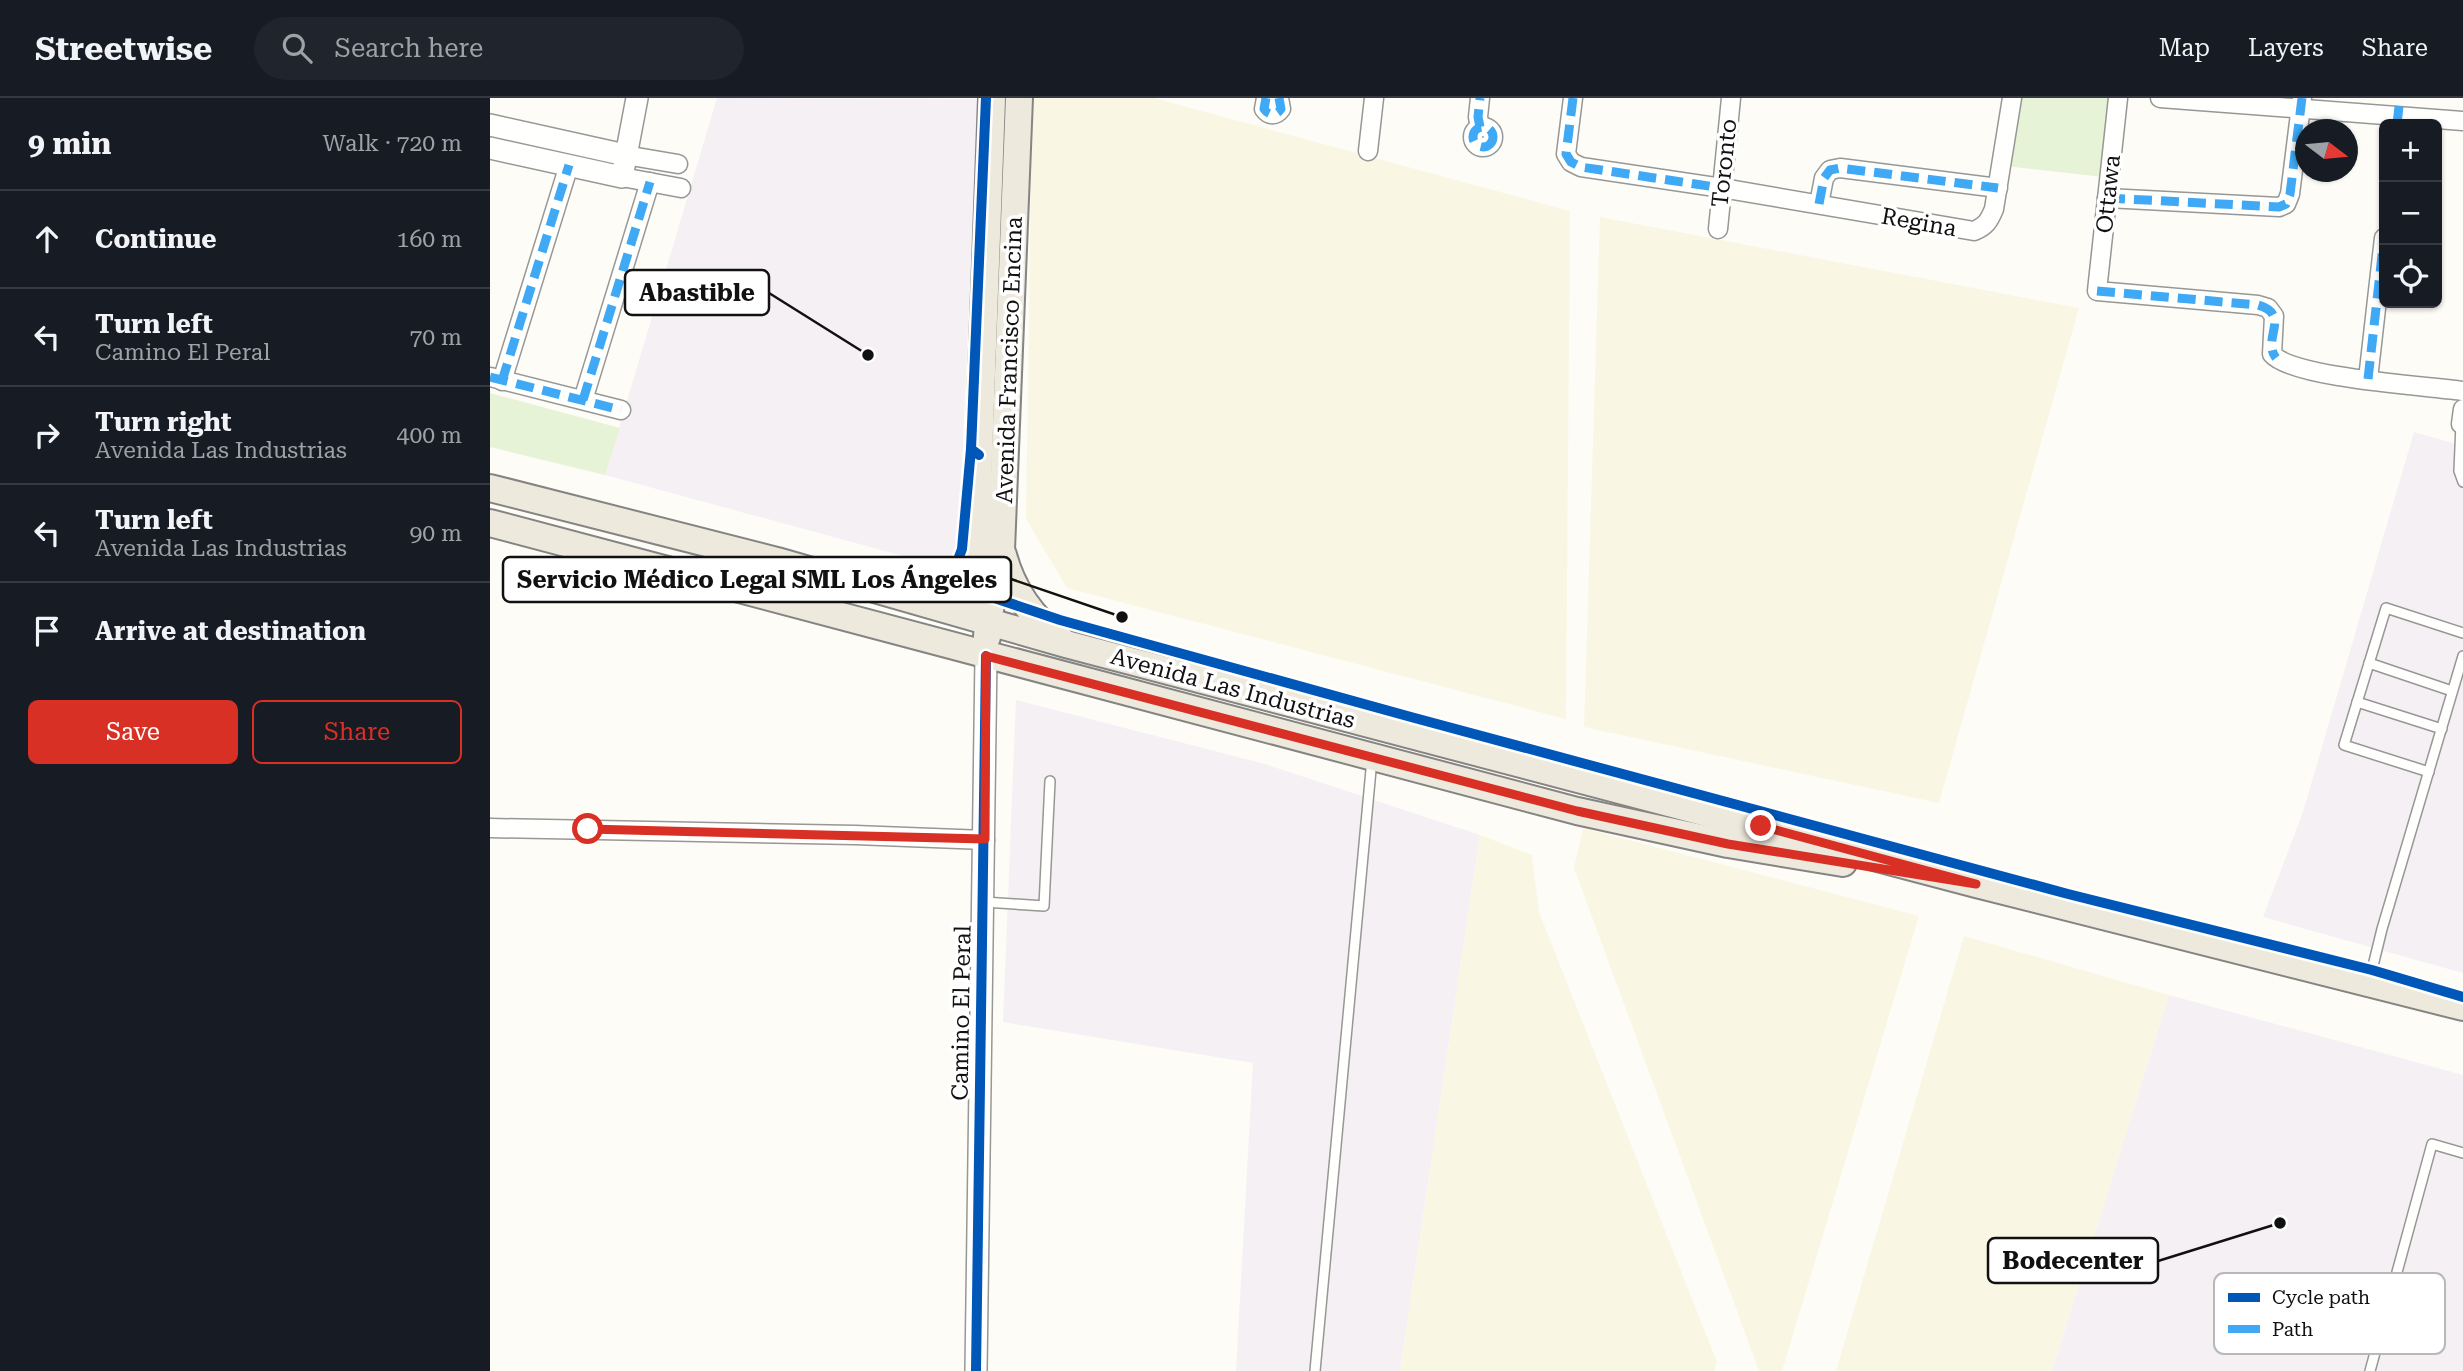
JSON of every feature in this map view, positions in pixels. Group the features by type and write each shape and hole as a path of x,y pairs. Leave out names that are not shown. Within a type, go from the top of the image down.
{"main road":[{"name":"Avenida Francisco Encina","path":"990,546 979,455 992,98"},
{"name":"Avenida Francisco Encina","path":"986,656 990,546 1005,457 1019,98"},
{"path":"988,243 1015,245"},
{"path":"979,455 1005,457"},
{"name":"Avenida Las Industrias","path":"490,488 896,594 1066,644 1976,884 2463,1007"},
{"name":"Avenida Las Industrias","path":"490,523 1372,758 1662,831 1775,853 1976,884"},
{"path":"896,594 919,594 948,583 990,546 1028,608 1046,628 1066,644"}],"street":[{"path":"622,177 637,98"},
{"path":"1266,98 1264,109 1270,114 1281,109 1279,98"},
{"path":"1368,151 1374,98"},
{"path":"1480,98 1480,127"},
{"name":"Regina","path":"1573,98 1566,154 1571,162 1581,167 1974,231 1989,221 1998,188 2012,98"},
{"name":"Toronto","path":"1718,229 1731,98"},
{"name":"Ottawa","path":"2118,98 2098,291 2268,308 2274,316 2271,348 2276,358 2313,372 2368,379"},
{"path":"2160,98 2301,103 2463,121"},
{"path":"2107,198 2279,207 2286,204 2290,194 2301,103"},
{"path":"490,125 678,164"},
{"path":"490,148 681,188"},
{"path":"569,165 496,379 621,410"},
{"path":"1819,204 1824,178 1830,170 1840,168 1998,188"},
{"path":"583,400 650,183"},
{"path":"2383,245 2368,379 2463,391"},
{"name":"Camino El Peral","path":"976,1371 986,656"},
{"path":"490,828 985,839"}],"lane":[{"path":"2462,419 2458,461 2463,482"},
{"path":"2429,772 2344,745 2386,608 2463,633"},
{"path":"2369,984 2382,929 2457,686 2463,656"},
{"path":"2369,663 2457,686"},
{"path":"2357,702 2442,729"},
{"path":"1315,1371 1372,758"},
{"path":"984,902 1044,906 1049,781"},
{"path":"2397,1273 2432,1144 2463,1153"},
{"path":"2370,1371 2375,1354"}],"shaded area":[{"path":"717,98 978,99 958,553 944,567 605,475"},
{"path":"1032,98 1154,98 1570,211 1566,719 1067,588 1026,519"},
{"path":"1600,217 2079,308 1939,803 1584,727"},
{"path":"2414,432 2463,446 2463,973 2263,917 2303,812"},
{"path":"1016,700 1265,764 1480,835 1400,1371 1236,1371 1253,1063 1003,1022"},
{"path":"1583,828 1919,916 1782,1371 1759,1371 1574,868"},
{"path":"1480,835 1532,855 1539,912 1717,1362 1714,1371 1400,1371"},
{"path":"1964,936 2169,995 2052,1371 1836,1371"},
{"path":"2169,995 2463,1075 2463,1371 2052,1371"}],"green space":[{"path":"2016,98 2112,98 2103,177 2006,166"},
{"path":"490,393 620,428 605,475 490,447"}],"marked path":[{"path":"1266,98 1264,109 1272,114 1281,109 1279,98"},
{"path":"1480,98 1480,127"},
{"path":"1573,98 1566,154 1571,162 1581,167 1722,188"},
{"path":"2107,198 2279,207 2286,204 2290,194 2302,98"},
{"path":"2398,119 2400,98"},
{"path":"1483,127 1490,130 1493,137 1490,144 1483,147 1476,144 1473,137 1476,130 1483,127"},
{"path":"502,381 569,165"},
{"path":"1819,204 1824,178 1830,170 1840,168 1998,188"},
{"path":"583,400 650,182"},
{"path":"2368,379 2383,245"},
{"path":"2097,291 2258,305 2268,309 2273,315 2275,321 2272,351 2276,358"},
{"path":"490,377 621,410"}],"cycle path":[{"path":"979,455 971,449 986,98"},
{"path":"971,449 962,549 956,565 941,580 1060,620 1411,717 2068,894 2372,970 2463,997"},
{"path":"976,1371 986,656"}],"place":[{"name":"Abastible","path":"868,355"},
{"name":"Servicio Médico Legal SML Los Ángeles","path":"1122,617"},
{"name":"Bodecenter","path":"2280,1223"}],"route":[{"path":"588,829 985,839 986,656 1662,831 1775,853 1976,884 1761,826"}]}
